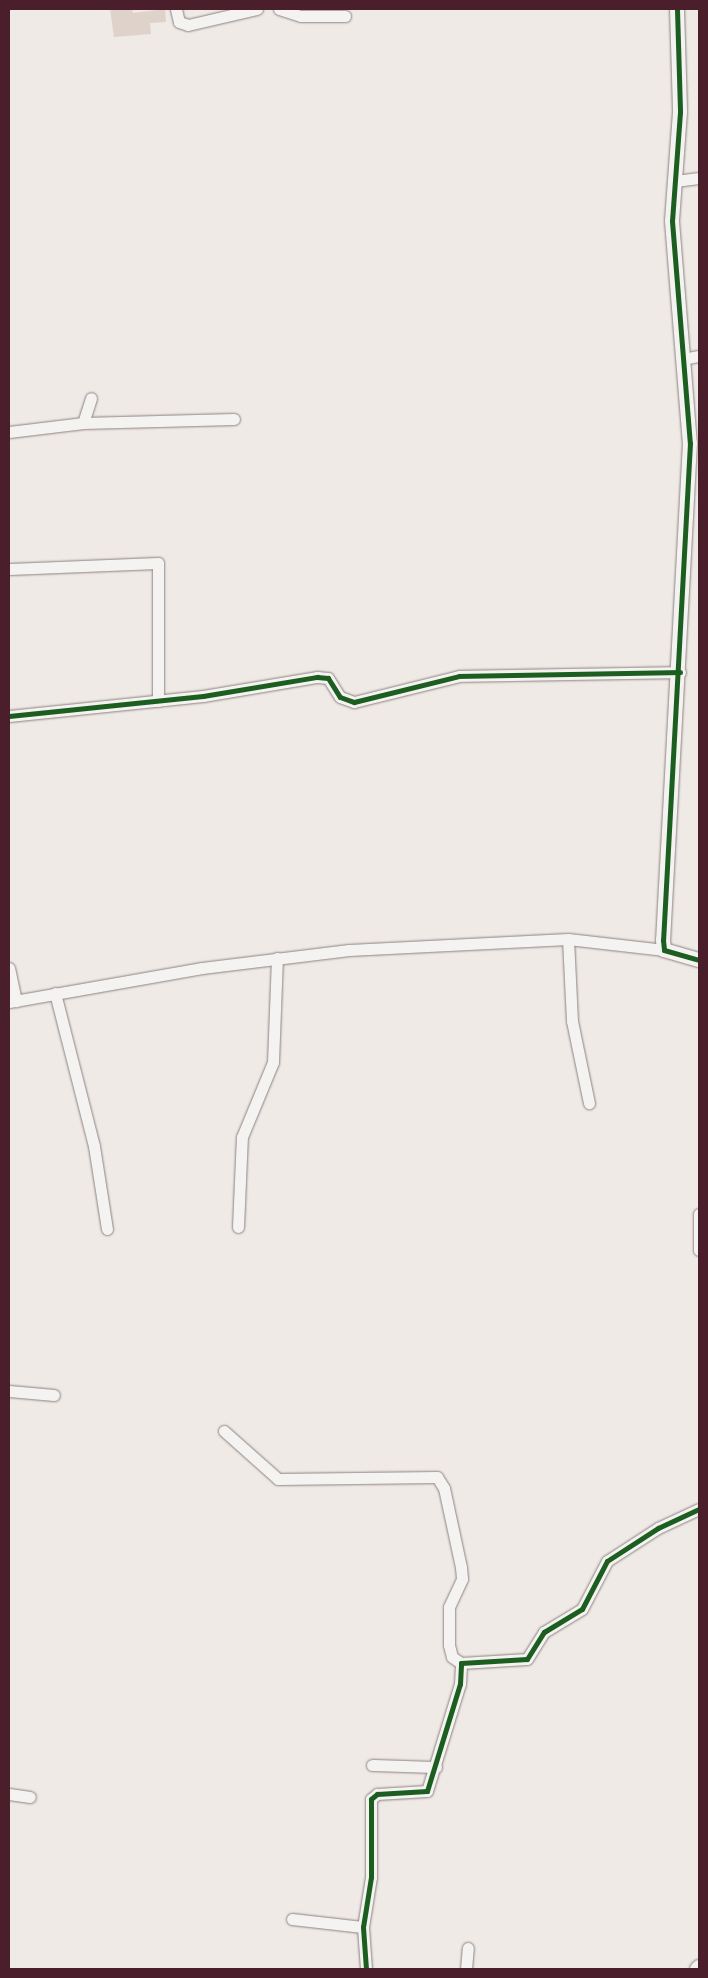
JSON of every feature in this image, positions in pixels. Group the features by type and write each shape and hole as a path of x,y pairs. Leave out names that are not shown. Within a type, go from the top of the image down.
{"street":[{"path":"176,9 179,22 188,24 257,9"},
{"path":"279,9 301,16 345,16"},
{"path":"664,950 665,850 680,672 694,443 683,359 672,221 680,93 677,9"},
{"path":"675,181 699,178"},
{"path":"683,359 699,356"},
{"path":"83,423 91,398"},
{"path":"9,432 83,423 234,419"},
{"path":"9,569 158,564 158,701"},
{"path":"9,716 158,701 323,676 340,697 354,702 459,676 680,672"},
{"path":"568,939 572,1021 589,1103"},
{"path":"9,968 12,1002 55,993 277,958 382,947 568,939 664,950 699,960"},
{"path":"238,1227 242,1137 273,1062 277,958"},
{"path":"55,993 94,1146 107,1229"},
{"path":"699,1214 699,1250"},
{"path":"9,1391 54,1395"},
{"path":"224,1432 278,1479 437,1476 444,1488 461,1567 462,1578 449,1607 448,1645 452,1657 462,1664 527,1658 544,1632 582,1609 607,1561 658,1528 699,1509"},
{"path":"366,1969 363,1927 371,1877 371,1799 377,1794 425,1793 436,1767 462,1664"},
{"path":"372,1765 436,1767"},
{"path":"9,1794 30,1797"},
{"path":"292,1919 363,1927"},
{"path":"466,1969 468,1948"}],"building":[{"path":"110,9 132,9 133,13 165,9 166,22 150,23 151,34 114,37"}],"cycle path":[{"path":"677,9 680,112 672,221 690,443 663,940 664,950 699,960"},
{"path":"9,716 203,696 317,677 328,678 340,697 354,702 459,676 680,672"},
{"path":"366,1969 363,1927 371,1877 371,1799 377,1794 427,1791 460,1684 461,1663 527,1659 544,1632 582,1609 607,1561 658,1528 699,1509"}]}
